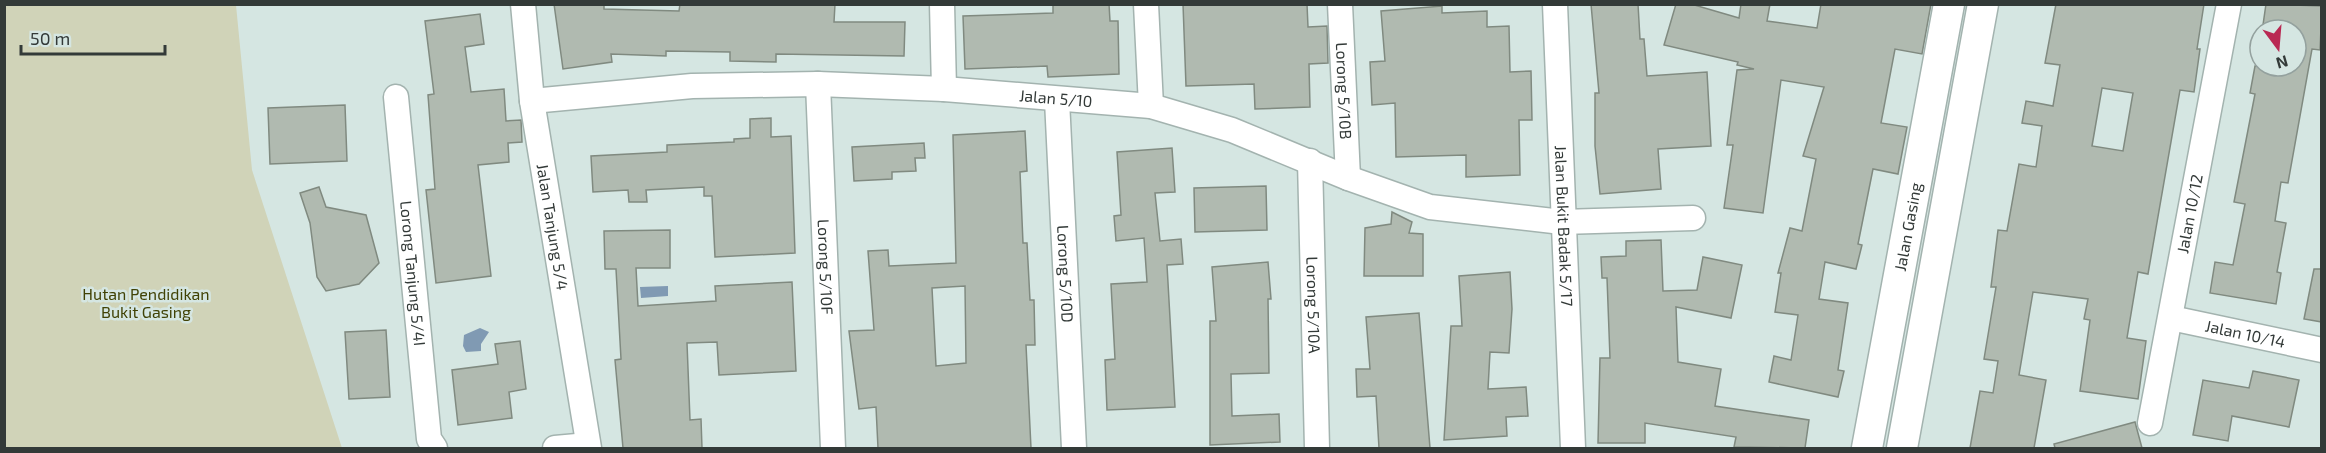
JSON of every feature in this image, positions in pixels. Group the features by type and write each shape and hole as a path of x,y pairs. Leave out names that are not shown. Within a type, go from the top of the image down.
{"main road":[{"name":"Jalan Gasing","path":"1867,448 1948,4"},
{"name":"Jalan Gasing","path":"1902,448 1983,4"}],"street":[{"name":"Jalan Tanjung 5/4","path":"523,4 532,101 588,447"},
{"path":"942,4 944,89"},
{"path":"1146,4 1151,106"},
{"name":"Lorong 5/10B","path":"1340,4 1348,177"},
{"name":"Jalan Bukit Badak 5/17","path":"1555,4 1562,222 1573,448"},
{"name":"Jalan 10/12","path":"2150,423 2229,4"},
{"name":"Jalan 5/10","path":"532,101 692,86 818,84 944,89 1151,106 1232,130 1430,207 1562,222 1693,218"},
{"name":"Lorong 5/10F","path":"818,84 833,448"},
{"name":"Lorong Tanjung 5/4I","path":"396,97 429,439 435,448"},
{"name":"Lorong 5/10D","path":"1057,100 1074,448"},
{"name":"Lorong 5/10A","path":"1310,161 1317,448"},
{"name":"Jalan 10/14","path":"2171,318 2322,350"},
{"path":"555,448 588,447"}],"green space":[{"name":"Hutan Pendidikan Bukit Gasing","path":"4,5 236,5 252,170 342,448 5,448"}],"water":[{"path":"668,286 668,296 641,298 640,287"},
{"path":"480,328 489,332 481,344 481,351 466,352 463,346 464,335"}],"building":[{"path":"554,4 604,4 604,9 679,11 680,4 835,4 834,22 905,22 904,56 776,54 776,62 730,61 730,52 666,51 666,56 611,54 612,62 563,69"},
{"path":"1053,4 1109,4 1110,21 1118,21 1119,74 1048,77 1047,66 965,69 963,16 1053,13"},
{"path":"1183,4 1307,4 1308,27 1327,26 1328,63 1309,64 1310,107 1255,109 1254,84 1186,86"},
{"path":"1591,4 1638,4 1640,39 1644,39 1647,76 1707,72 1711,146 1658,149 1661,189 1600,194 1595,146 1595,93 1599,93"},
{"path":"1676,4 1691,4 1739,18 1741,4 1770,4 1767,21 1817,28 1821,4 1931,4 1922,54 1895,49 1881,123 1907,127 1898,174 1873,169 1858,244 1862,245 1856,269 1825,262 1819,299 1848,303 1838,370 1844,371 1838,397 1769,382 1774,356 1791,360 1798,315 1775,312 1781,273 1778,273 1790,228 1802,231 1816,159 1803,156 1824,87 1781,80 1763,213 1724,208 1733,145 1727,145 1737,70 1754,69 1737,65 1738,62 1664,45"},
{"path":"2056,4 2204,4 2197,49 2200,49 2194,92 2180,90 2148,274 2138,272 2127,338 2146,341 2138,399 2080,391 2090,320 2084,319 2088,299 2033,292 2019,375 2046,380 2034,448 1970,448 1980,391 1993,393 1998,361 1984,359 1996,287 1991,287 1998,230 2007,231 2019,164 2036,167 2042,126 2022,123 2026,101 2053,106 2060,65 2045,63","holes":["2102,88 2133,93 2123,151 2092,146"]},
{"path":"2266,4 2322,6 2320,50 2312,49 2308,71 2308,18 2264,18"},
{"path":"1442,6 1442,13 1487,11 1487,27 1509,26 1510,72 1531,71 1532,120 1519,120 1520,175 1466,177 1466,155 1396,157 1395,103 1372,105 1370,62 1385,61 1381,11"},
{"path":"480,14 484,44 465,47 471,92 504,89 506,121 521,120 522,142 508,143 509,162 478,165 491,276 436,283 426,190 435,189 428,95 434,94 425,21"},
{"path":"2253,78 2307,78 2288,183 2281,182 2275,221 2286,223 2277,272 2281,273 2276,304 2210,293 2215,262 2233,265 2245,204 2234,202 2255,94 2250,93"},
{"path":"345,105 347,161 270,164 268,108"},
{"path":"771,118 771,137 791,136 795,253 715,257 712,196 704,196 704,187 646,190 647,202 629,202 628,190 593,192 591,156 667,152 667,145 734,142 734,139 750,138 750,119"},
{"path":"1025,131 1027,171 1020,172 1023,243 1027,243 1030,300 1034,300 1035,345 1026,345 1031,448 878,448 876,407 859,409 849,331 874,330 868,251 888,250 889,266 956,263 953,135","holes":["965,286 966,363 936,366 932,288"]},
{"path":"924,143 925,158 915,158 916,171 892,172 892,179 854,181 852,147"},
{"path":"1172,148 1175,192 1155,193 1160,241 1181,239 1183,264 1167,265 1175,407 1107,410 1105,360 1115,359 1111,284 1147,282 1144,238 1116,241 1114,216 1121,215 1117,152"},
{"path":"1266,186 1267,230 1195,232 1194,188"},
{"path":"319,187 326,207 366,215 379,263 359,284 326,291 317,277 310,223 300,193"},
{"path":"1392,212 1412,222 1409,233 1423,234 1423,276 1364,276 1365,228 1391,224"},
{"path":"670,230 670,268 636,268 638,306 716,301 715,286 792,282 796,371 719,375 717,342 687,343 690,420 701,419 702,448 623,448 615,360 621,359 616,269 605,269 604,231"},
{"path":"1661,240 1663,291 1697,290 1703,257 1742,265 1731,318 1676,307 1678,362 1721,369 1715,406 1809,420 1805,448 1734,447 1736,437 1645,423 1645,443 1598,443 1600,358 1610,358 1607,278 1602,278 1601,257 1626,256 1626,241"},
{"path":"1268,262 1271,299 1268,299 1269,373 1231,374 1232,416 1279,414 1280,442 1210,445 1210,321 1216,321 1212,267"},
{"path":"2314,269 2322,269 2322,322 2304,319"},
{"path":"1510,272 1512,309 1509,353 1490,352 1488,389 1526,387 1528,416 1506,417 1507,436 1444,440 1451,326 1462,326 1459,276"},
{"path":"1419,313 1430,448 1379,448 1376,396 1357,397 1356,369 1370,369 1366,317"},
{"path":"386,330 390,397 349,399 345,332"},
{"path":"520,341 526,389 509,392 512,418 458,425 452,370 498,364 495,344"},
{"path":"2253,371 2299,380 2289,427 2232,416 2228,441 2193,435 2203,380 2249,388"},
{"path":"2135,422 2142,448 2055,448 2054,444"}]}
